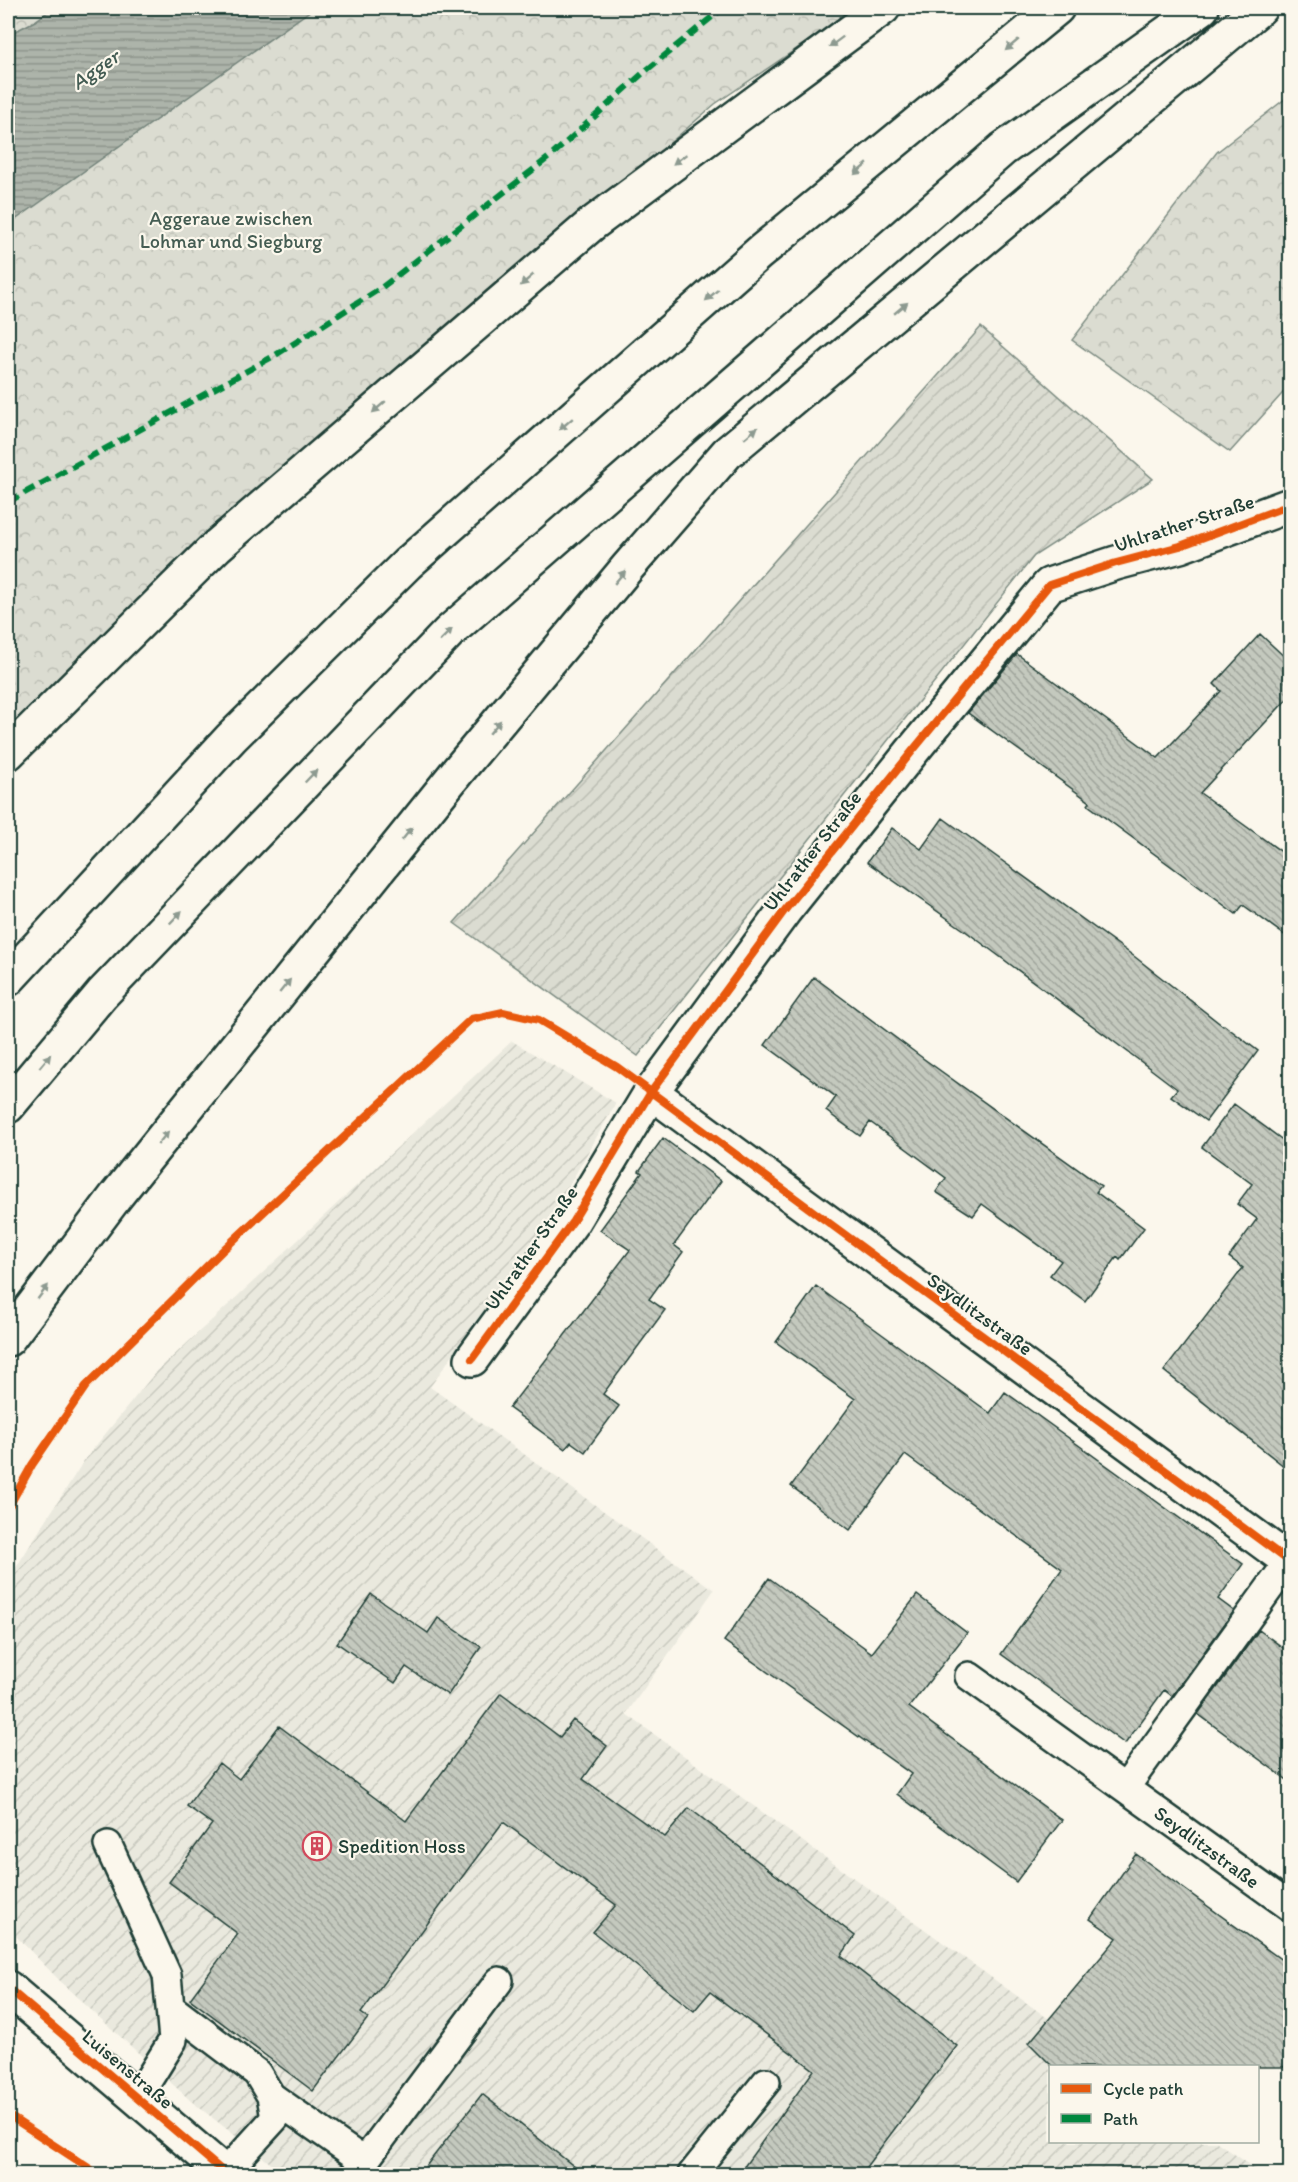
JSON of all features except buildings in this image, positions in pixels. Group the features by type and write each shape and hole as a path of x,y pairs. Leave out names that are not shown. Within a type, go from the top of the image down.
{"main road":[{"path":"8,753 217,546 592,224 883,8"},
{"path":"8,979 231,738 407,564 759,254 1057,8"},
{"path":"8,1106 102,994 449,632 1003,149 1202,8"},
{"path":"8,1339 116,1197 457,772 627,568 727,453 1260,8"},
{"name":"Uhlrather Straße","path":"472,1359 573,1221 651,1092 785,910 906,758 1049,585 1116,563 1180,546 1290,505"},
{"name":"Seydlitzstraße","path":"651,1092 1290,1562"},
{"name":"Luisenstraße","path":"8,1988 225,2174"}],"lane":[{"name":"Seydlitzstraße","path":"1125,1788 1290,1562"},
{"name":"Seydlitzstraße","path":"969,1676 1289,1906"},
{"path":"108,1845 167,1975 172,2040 136,2098"},
{"path":"170,2007 257,2073 271,2096 360,2168 499,1981"},
{"path":"692,2175 766,2082"},
{"path":"225,2174 275,2118 271,2096"}],"shaded area":[{"path":"512,1041 616,1103 555,1210 430,1387 714,1590 626,1714 1113,2065 1049,2065 1049,2143 1218,2143 1263,2174 284,2174 191,2101 67,1988 8,1928 8,1580 85,1459 154,1374"}],"green space":[{"name":"Aggeraue zwischen Lohmar und Siegburg","path":"8,8 857,8 715,104 295,468 8,753"},
{"path":"1290,95 1290,385 1230,452 1072,340 1217,152"},
{"path":"981,327 1153,479 1034,556 638,1056 454,923"}],"water":[{"name":"Agger","path":"53,8 314,8 8,225 8,35 35,21"}],"marked path":[{"path":"8,502 274,356 381,288 552,155 643,73 723,8"}],"cycle path":[{"path":"472,1359 573,1221 651,1092 785,910 1049,585 1116,563 1180,546 1290,505"},
{"path":"8,1508 32,1465 86,1386 224,1249 471,1019 503,1012 539,1020 617,1067 1290,1562"},
{"path":"8,1988 226,2174"},
{"path":"8,2115 98,2174"}],"place":[{"name":"Spedition Hoss","path":"317,1846"}]}
